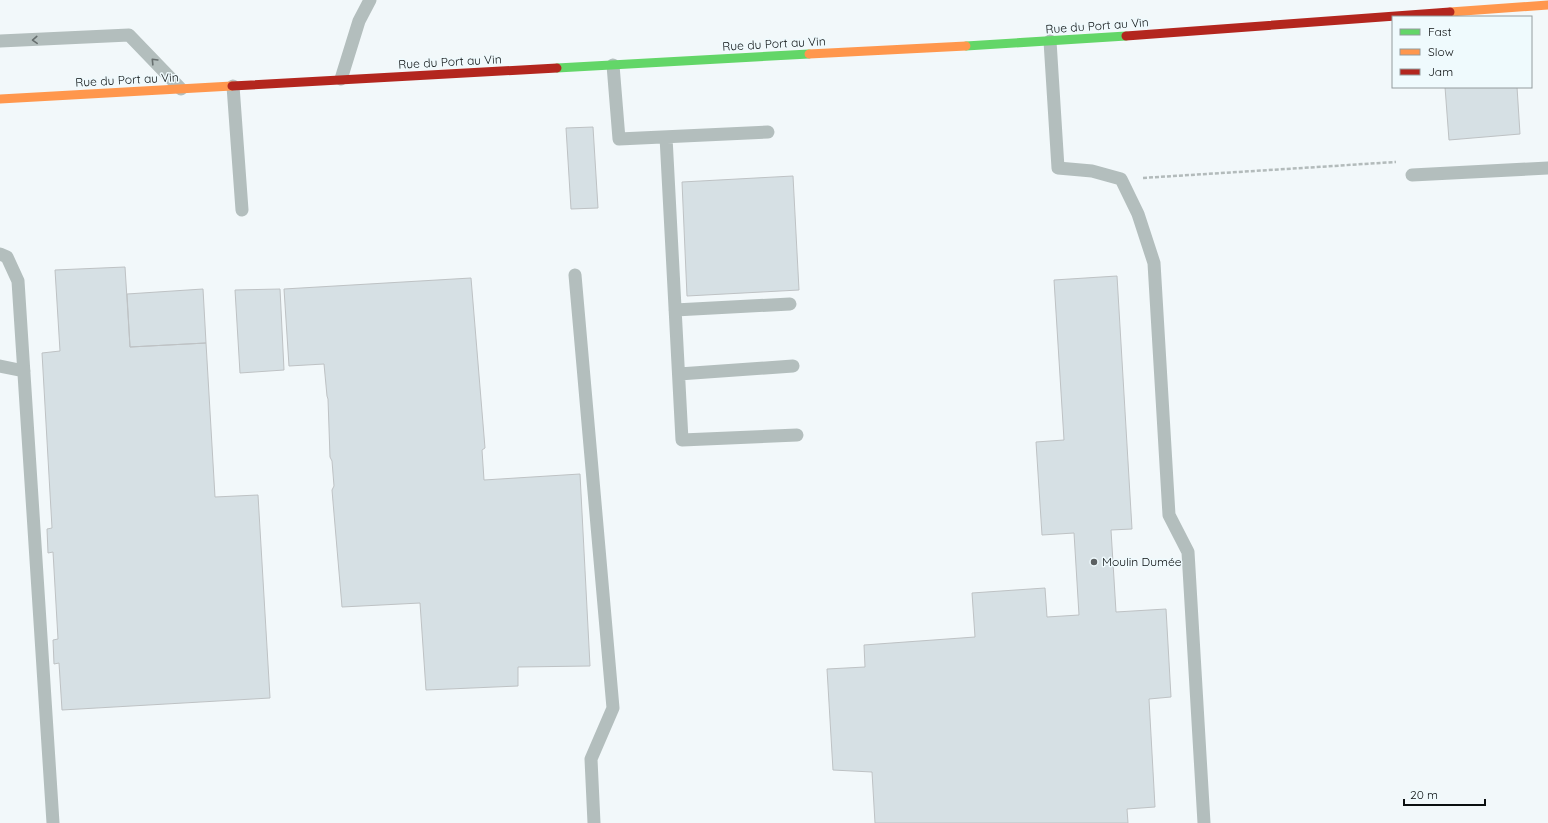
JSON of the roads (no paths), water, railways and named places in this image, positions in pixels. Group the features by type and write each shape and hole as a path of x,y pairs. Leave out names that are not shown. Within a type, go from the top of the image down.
{"street":[{"name":"Rue du Port au Vin","path":"1410,16 1548,6"},
{"name":"Rue du Port au Vin","path":"0,98 1050,42 1392,17"}],"lane":[{"path":"341,79 359,21 370,0"},
{"path":"0,41 129,35 181,89"},
{"path":"1050,42 1058,168 1092,171 1121,179 1138,214 1154,263 1169,515 1188,552 1204,823"},
{"path":"613,65 620,139 768,132"},
{"path":"233,86 242,210"},
{"path":"666,137 682,440 797,436"},
{"path":"1412,176 1548,168"},
{"path":"0,254 7,257 18,281 53,823"},
{"path":"575,275 613,708 591,759 594,823"},
{"path":"675,310 790,304"},
{"path":"0,366 24,371"},
{"path":"679,374 793,366"}],"place":[{"name":"Moulin Dumée","path":"1094,562"}]}
